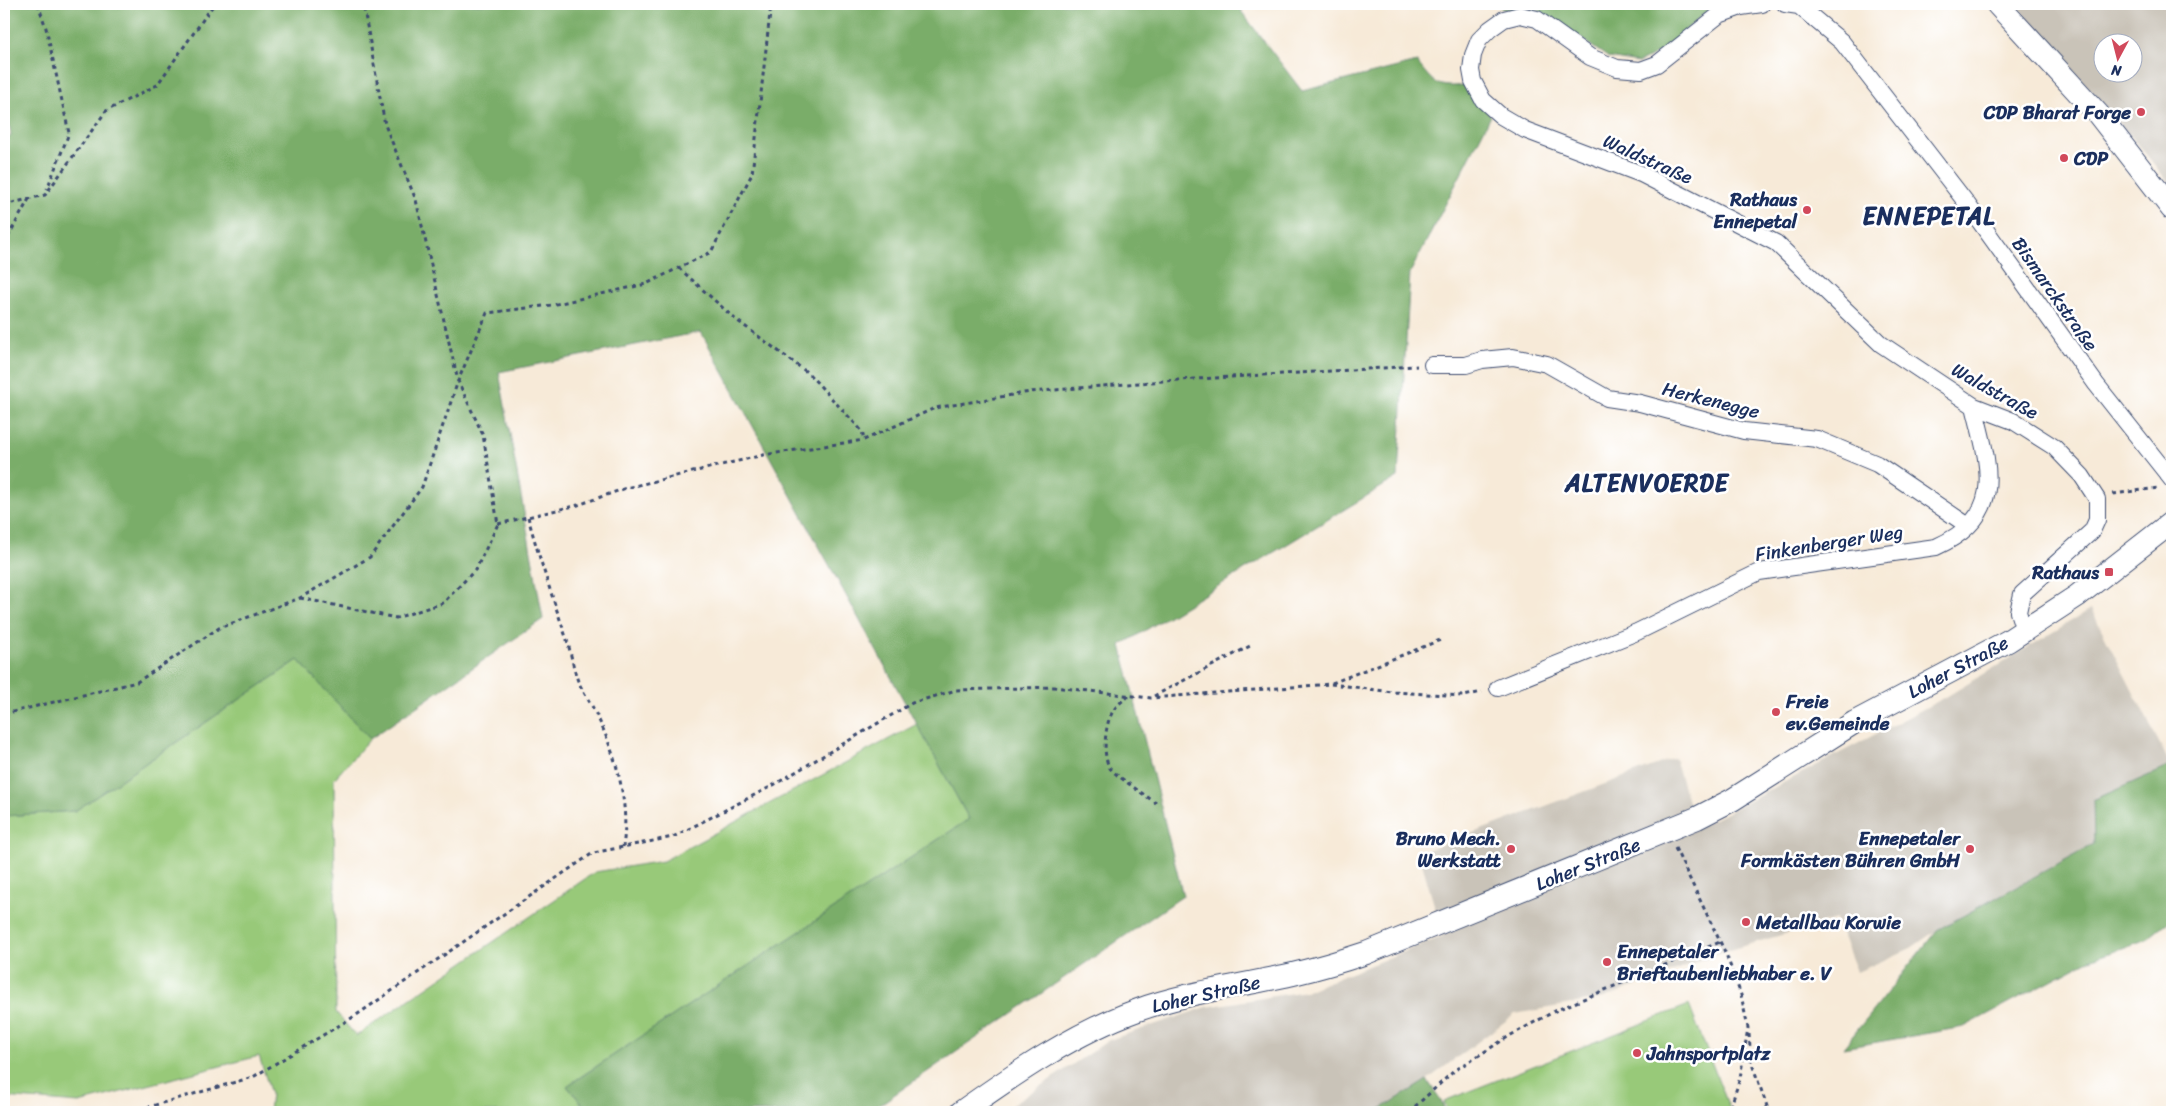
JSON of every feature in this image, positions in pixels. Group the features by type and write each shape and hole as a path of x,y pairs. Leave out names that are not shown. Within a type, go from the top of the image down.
{"main road":[{"path":"1997,4 2098,114 2172,208"},
{"name":"Loher Straße","path":"961,1112 1036,1062 1084,1034 1120,1017 1166,1001 1301,972 1366,953 1668,831 1732,800 1855,722 1975,660 2024,630 2077,596 2172,522"}],"street":[{"name":"Waldstraße","path":"1762,4 1741,7 1719,15 1657,64 1641,70 1617,68 1590,57 1536,19 1520,15 1504,19 1490,28 1479,40 1473,55 1471,70 1473,81 1484,100 1501,116 1525,130 1640,174 1776,243 1881,344 1974,406 2013,421 2054,447 2082,476 2095,496 2098,510 2097,520 2092,531 2022,594 2018,612 2024,630"},
{"name":"Bismarckstraße","path":"1786,4 1799,6 1842,42 1965,201 2167,484"},
{"name":"Herkenegge","path":"1432,365 1466,365 1482,360 1513,357 1547,364 1607,398 1640,404 1744,431 1816,440 1877,464 1967,525"},
{"name":"Finkenberger Weg","path":"1498,688 1638,632 1759,572 1936,546 1953,539 1980,512 1985,500 1989,479 1988,462 1974,406"}],"path":[{"path":"38,4 46,28 69,133 45,194"},
{"path":"4,205 45,194 106,111 158,85 214,4"},
{"path":"300,598 396,618 443,603 476,569 498,524 483,435 458,381 416,200 385,126 363,4"},
{"path":"4,714 137,682 219,628 300,598 370,557 422,487 458,381 487,313 552,305 646,284 711,252 752,174 771,4"},
{"path":"4,244 30,198"},
{"path":"679,268 735,319 808,373 862,431 864,440"},
{"path":"498,524 578,506 626,488 763,455 864,440 935,408 1030,392 1163,381 1432,365"},
{"path":"2095,496 2167,484"},
{"path":"528,516 540,561 570,650 578,680 597,716 616,763 626,831 623,847"},
{"path":"1331,684 1443,639"},
{"path":"1151,698 1250,646"},
{"path":"131,1112 253,1077 355,1016 593,853 673,837 772,786 912,703 956,690 1054,687 1151,698 1331,684 1392,692 1464,696 1498,688"},
{"path":"1130,696 1118,705 1110,716 1106,732 1105,752 1109,768 1156,803"},
{"path":"1668,831 1720,942 1741,995 1748,1028 1751,1061 1769,1112"},
{"path":"1409,1112 1454,1071 1511,1035 1556,1010 1720,942"},
{"path":"1730,1109 1740,1078 1748,1028"},
{"path":"4,1111 14,1112"}],"shaded area":[{"name":"CDP Bharat Forge","path":"2016,4 2172,4 2172,187 2145,153 2039,33"},
{"path":"2091,609 2171,766 2093,800 2095,844 1937,930 1911,948 1857,972 1836,919 1719,953 1604,998 1515,1014 1427,1080 1376,1112 1002,1112 1109,1040 1207,1007 1306,991 1443,936 1419,853 1675,758 1696,829 1946,697"}],"green space":[{"path":"4,4 1251,4 1241,11 1302,91 1417,62 1428,76 1437,83 1448,86 1466,85 1491,116 1410,273 1398,477 1121,645 1183,896 869,1112 589,1112 567,1086 969,819 701,332 499,372 543,619 370,739 298,660 75,811 4,816 4,140 11,136 4,89"},
{"path":"1497,4 1715,4 1662,51 1638,63 1609,58 1539,10 1502,9"},
{"path":"298,660 370,739 334,779 336,1012 356,1036 595,872 663,861 917,724 969,819 567,1086 589,1112 269,1112 271,1094 259,1056 79,1103 4,1097 4,816 75,811"},
{"path":"2172,765 2172,919 2147,939 2087,961 1964,1027 1843,1048 1937,930 2094,844 2093,800"},
{"name":"Jahnsportplatz","path":"1689,1005 1731,1112 1448,1112 1444,1101"},
{"path":"1427,1080 1441,1100 1446,1112 1376,1112"}],"place":[{"name":"CDP Bharat Forge","path":"2141,112"},
{"name":"CDP","path":"2064,158"},
{"name":"Rathaus Ennepetal","path":"1807,210"},
{"name":"Rathaus","path":"2109,572"},
{"name":"Freie ev.Gemeinde","path":"1776,712"},
{"name":"Bruno Mech. Werkstatt","path":"1511,849"},
{"name":"Ennepetaler Formkästen Bühren GmbH","path":"1970,849"},
{"name":"Metallbau Korwie","path":"1746,922"},
{"name":"Ennepetaler Brieftaubenliebhaber e. V","path":"1607,962"},
{"name":"Jahnsportplatz","path":"1637,1053"}],"district":[{"name":"ENNEPETAL","path":"1929,216"},
{"name":"ALTENVOERDE","path":"1647,483"}]}
